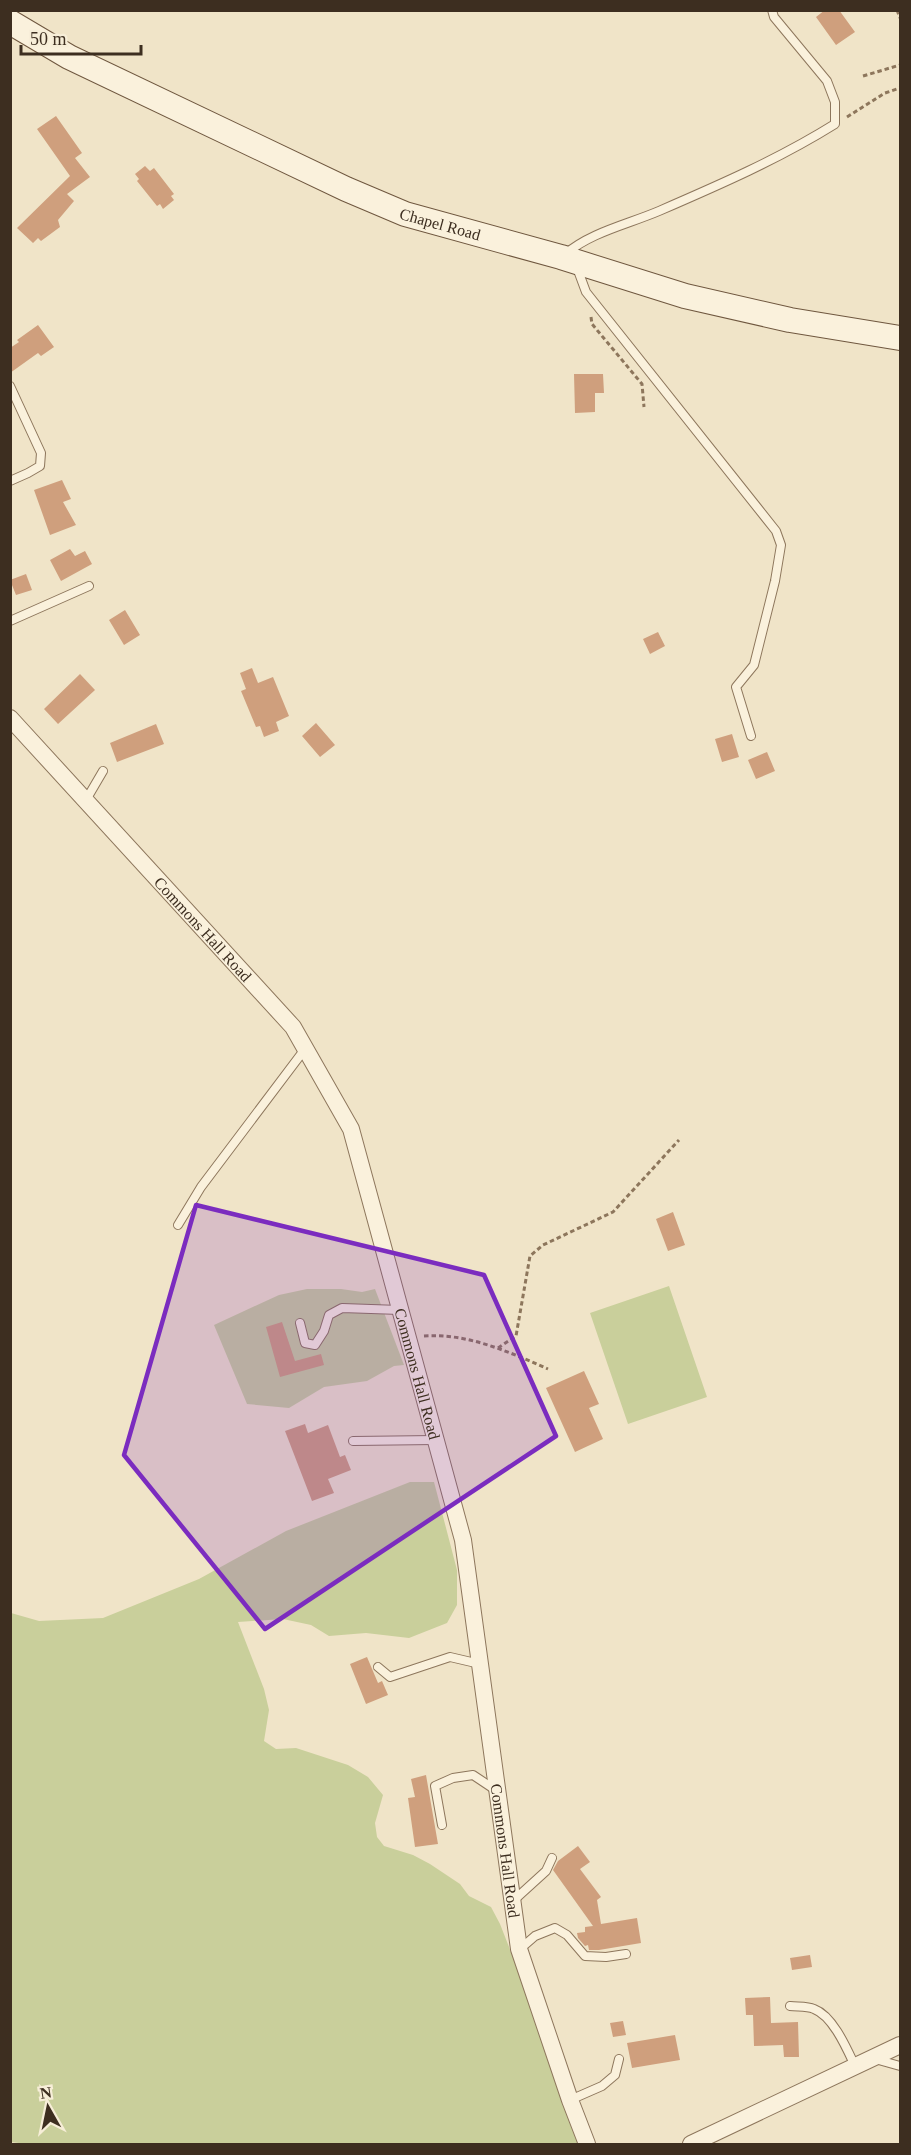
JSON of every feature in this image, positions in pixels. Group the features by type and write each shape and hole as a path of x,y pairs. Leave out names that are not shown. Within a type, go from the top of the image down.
{"street":[{"name":"Chapel Road","path":"10,22 69,57 355,194 405,214 685,296 790,320 900,338"},
{"name":"Commons Hall Road","path":"10,718 293,1027 351,1129 463,1540 519,1949 587,2145"},
{"path":"691,2145 900,2045"}],"lane":[{"path":"751,736 736,687 754,665 776,580 781,545 776,531 586,292 568,260 587,238 735,178 799,146 835,124 834,102 827,81 774,16 772,10"},
{"path":"10,386 41,453 40,466 10,480"},
{"path":"10,621 89,586"},
{"path":"86,800 104,771"},
{"path":"178,1225 201,1187 306,1049"},
{"path":"300,1323 305,1343 315,1345 324,1331 329,1315 342,1308 400,1310"},
{"path":"353,1441 435,1440"},
{"path":"378,1667 390,1677 450,1657 480,1664"},
{"path":"442,1825 435,1786 453,1778 473,1775 498,1792"},
{"path":"513,1901 546,1871 552,1858"},
{"path":"519,1949 535,1936 555,1928 567,1935 585,1956 606,1957 626,1954"},
{"path":"790,2006 814,2009 821,2013 844,2043 855,2066"},
{"path":"873,2058 900,2066"},
{"path":"570,2100 602,2086 615,2075 619,2059"}],"path":[{"path":"897,10 900,18"},
{"path":"863,76 900,64"},
{"path":"835,124 885,93 900,88"},
{"path":"586,292 592,324 642,384 644,407"},
{"path":"498,1348 516,1336 530,1256 543,1245 613,1212 679,1140"},
{"path":"408,1338 428,1335 451,1336 498,1348 548,1369"}],"highlighted area":[{"path":"196,1205 484,1275 556,1436 265,1629 124,1455"}],"green space":[{"path":"669,1286 707,1397 628,1424 590,1313"},
{"path":"307,1289 341,1289 362,1292 375,1289 404,1365 394,1366 367,1381 324,1387 289,1408 247,1404 214,1325 279,1295"},
{"path":"410,1482 434,1482 457,1570 457,1605 447,1623 409,1638 366,1633 329,1636 311,1625 283,1619 238,1622 264,1689 269,1710 264,1741 276,1749 296,1748 348,1765 368,1777 383,1795 375,1823 377,1837 384,1846 413,1855 430,1864 460,1884 469,1896 491,1907 500,1924 586,2144 26,2144 11,2142 11,1613 39,1621 103,1618 199,1579 286,1531"}],"building":[{"path":"825,10 839,10 855,32 836,45 816,17"},
{"path":"56,116 82,153 75,158 90,177 67,194 74,201 58,220 60,227 41,241 38,238 33,243 17,228 70,176 37,129"},
{"path":"145,166 150,171 154,168 174,194 171,196 174,200 163,209 160,204 157,206 137,181 139,179 135,174"},
{"path":"38,325 54,347 41,356 38,353 10,373 10,348"},
{"path":"574,374 603,374 604,393 595,393 595,412 575,413"},
{"path":"62,480 71,499 63,502 76,525 50,535 34,490"},
{"path":"70,549 75,556 85,551 92,564 61,581 50,560"},
{"path":"26,574 32,590 16,595 10,580"},
{"path":"125,610 140,635 124,645 109,620"},
{"path":"658,632 665,646 650,654 643,639"},
{"path":"252,668 258,683 273,677 289,716 276,722 279,731 264,737 260,726 256,727 241,691 246,689 240,673"},
{"path":"80,674 95,690 58,724 44,709"},
{"path":"316,723 335,745 320,757 302,736"},
{"path":"156,724 164,744 117,762 110,743"},
{"path":"732,734 739,757 722,762 715,739"},
{"path":"767,752 775,771 756,779 748,760"},
{"path":"673,1212 685,1245 668,1251 656,1219"},
{"path":"282,1322 295,1361 321,1354 324,1365 280,1377 266,1327"},
{"path":"584,1371 599,1404 589,1408 603,1439 575,1452 546,1388"},
{"path":"305,1424 308,1433 328,1425 340,1457 345,1455 351,1470 328,1479 334,1493 312,1501 285,1431"},
{"path":"367,1657 378,1683 382,1681 388,1695 366,1704 350,1664"},
{"path":"426,1775 438,1844 415,1847 408,1798 415,1797 411,1779"},
{"path":"578,1846 590,1862 580,1869 601,1897 597,1900 601,1924 637,1918 641,1943 589,1950 588,1945 585,1946 578,1938 577,1933 585,1932 585,1927 593,1926 553,1870 558,1861"},
{"path":"810,1955 812,1967 792,1970 790,1958"},
{"path":"770,1997 771,2023 798,2022 799,2057 784,2057 783,2045 754,2046 753,2015 746,2015 745,1998"},
{"path":"623,2021 626,2035 613,2037 610,2023"},
{"path":"675,2035 680,2060 632,2068 627,2043"}]}
